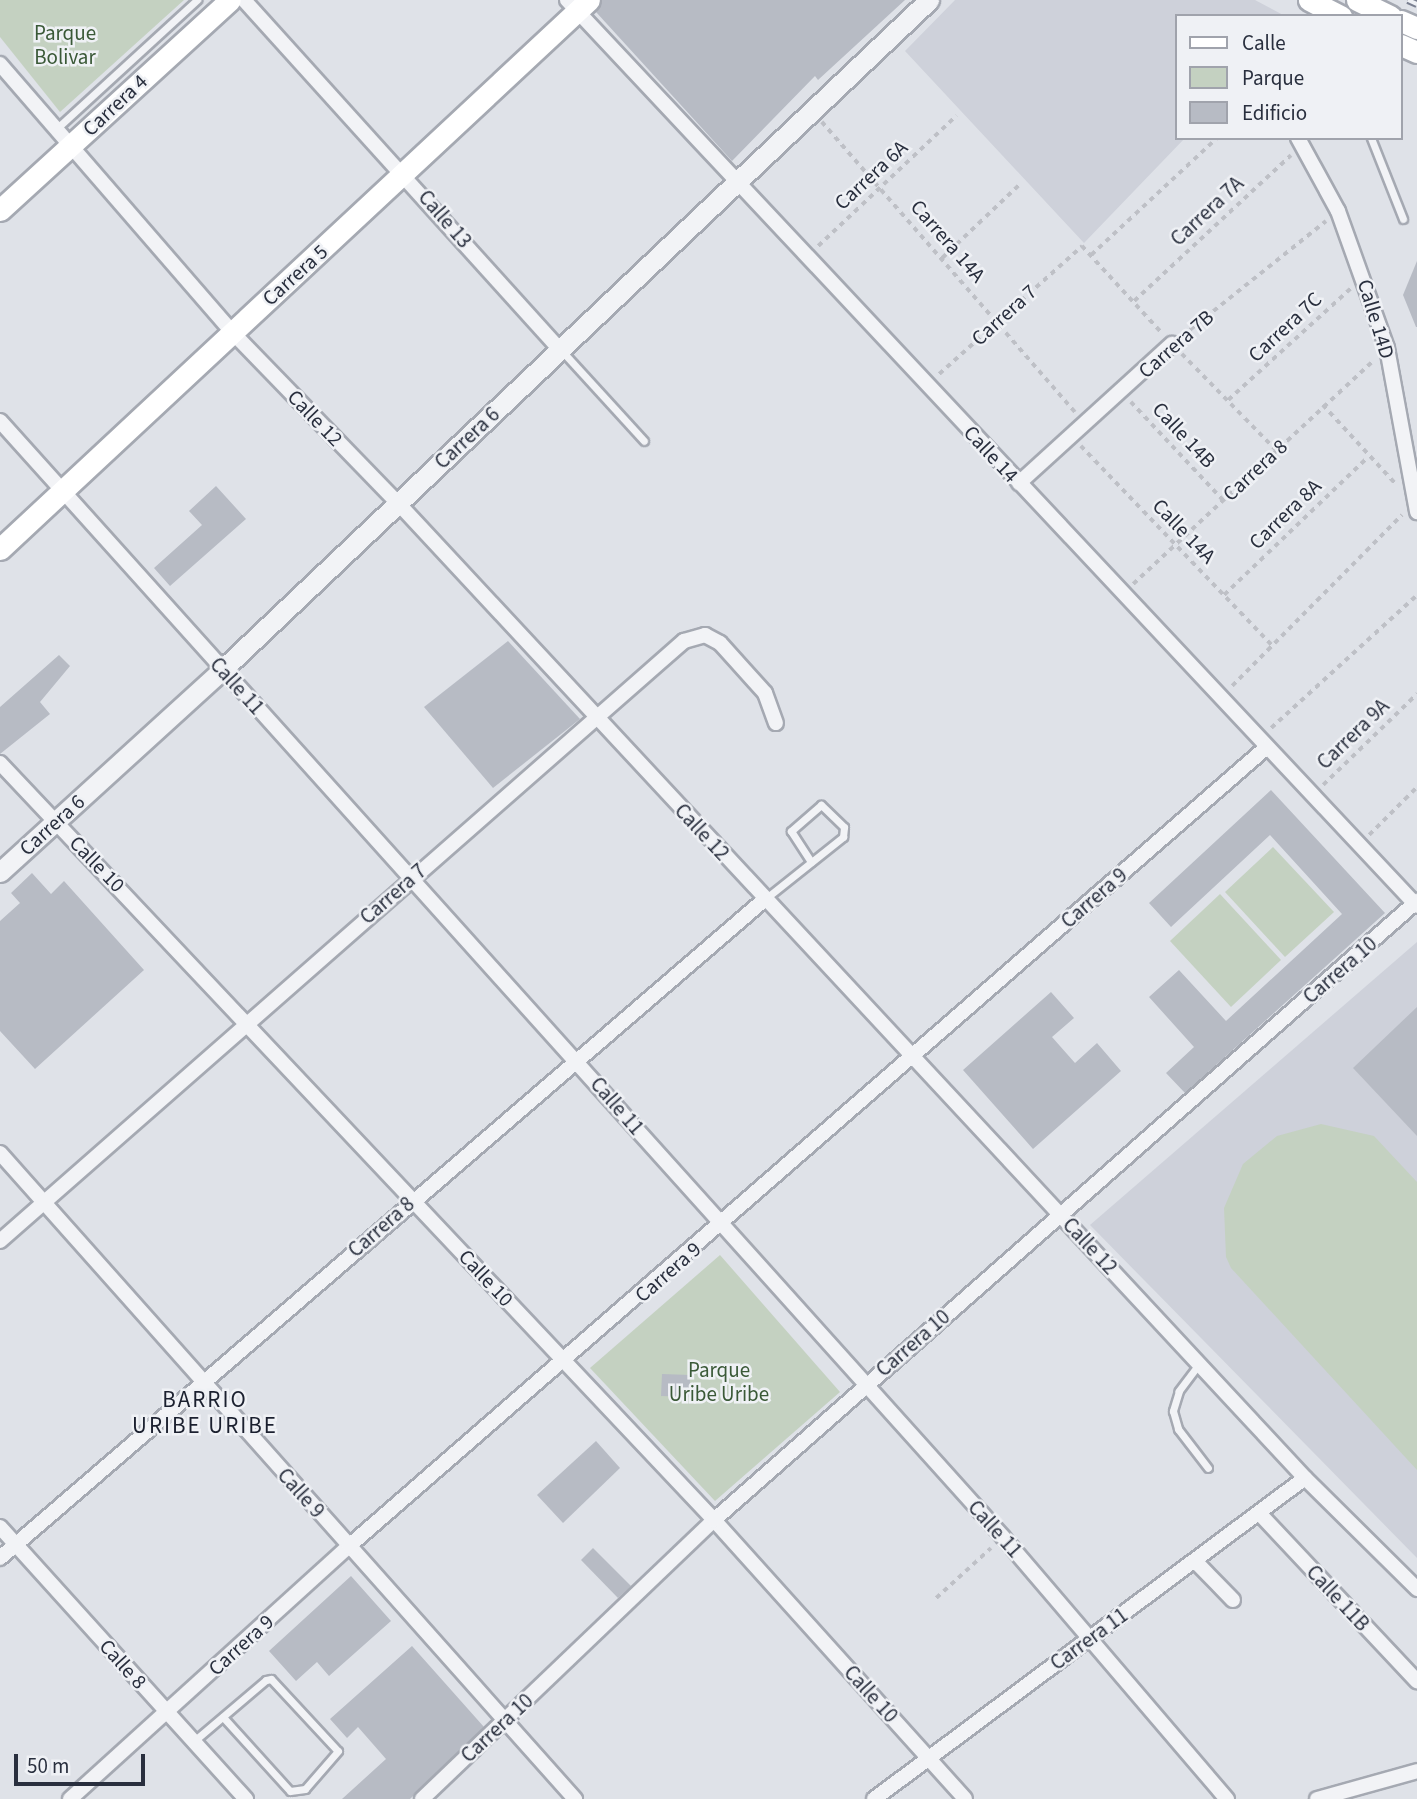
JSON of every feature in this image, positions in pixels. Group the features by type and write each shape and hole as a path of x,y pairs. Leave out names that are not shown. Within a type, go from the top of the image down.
{"main road":[{"name":"Carrera 4","path":"0,210 230,0"},
{"path":"1309,0 1336,11"},
{"path":"1357,0 1386,14"},
{"name":"Carrera 5","path":"0,549 232,332 406,175 578,4"}],"street":[{"name":"Calle 13","path":"244,0 406,175 560,350"},
{"name":"Carrera 6","path":"0,872 222,670 929,0"},
{"name":"Calle 14","path":"578,4 737,183 1124,593 1358,846 1416,904"},
{"name":"Calle 12","path":"0,64 69,148 232,332 398,503 594,717 914,1056 1305,1478 1417,1590"},
{"name":"Calle 14D","path":"1300,141 1338,211 1387,348 1416,507"},
{"name":"Carrera 7B","path":"1019,483 1172,344"},
{"name":"Calle 11","path":"0,421 222,670 577,1060 864,1386 1003,1536 1091,1636 1227,1799"},
{"name":"Carrera 7","path":"0,1241 248,1020 684,641 705,635 761,687 776,723"},
{"name":"Carrera 9","path":"70,1799 349,1546 565,1364 1263,743"},
{"name":"Calle 10","path":"0,763 248,1020 565,1364 714,1520 965,1799"},
{"name":"Carrera 8","path":"0,1558 413,1199 765,899"},
{"name":"Carrera 10","path":"422,1799 714,1520 1416,904"},
{"name":"Calle 9","path":"0,1153 202,1383 508,1719 575,1799"},
{"name":"Carrera 11","path":"874,1799 930,1760 1091,1636 1196,1562 1305,1478"},
{"name":"Calle 11B","path":"1259,1513 1417,1681"},
{"name":"Calle 8","path":"0,1527 246,1799"},
{"path":"1196,1562 1233,1600"},
{"path":"1326,1797 1417,1771"}],"lane":[{"path":"55,130 197,0"},
{"path":"1372,140 1402,219"},
{"name":"Calle 13","path":"560,350 644,440"},
{"path":"765,899 811,862 845,833 821,805 791,831 811,862"},
{"path":"1199,1364 1179,1391 1173,1411 1178,1429 1208,1468"},
{"path":"193,1741 223,1717 271,1679 338,1751 305,1788 290,1791 223,1717"}],"path":[{"name":"Carrera 14A","path":"813,111 1086,424"},
{"name":"Carrera 6A","path":"807,257 957,116"},
{"path":"1091,255 1215,140"},
{"name":"Carrera 7A","path":"1134,301 1300,141"},
{"path":"942,258 1020,184"},
{"name":"Carrera 7B","path":"1172,344 1338,211"},
{"name":"Carrera 7","path":"927,384 1082,246"},
{"name":"Carrera 7C","path":"1228,400 1363,276"},
{"name":"Carrera 8","path":"1124,593 1387,348"},
{"name":"Calle 14B","path":"1121,391 1223,500"},
{"path":"1220,697 1416,507 1368,457 1324,405"},
{"name":"Calle 14A","path":"1072,436 1274,647"},
{"name":"Carrera 8A","path":"1224,595 1368,457"},
{"path":"1263,743 1417,595"},
{"name":"Carrera 9A","path":"1312,796 1417,694"},
{"path":"1358,846 1417,787"},
{"path":"936,1598 1003,1536"}],"shaded area":[{"path":"955,0 1255,0 1281,14 1176,14 1176,140 1183,140 1084,243 905,51"},
{"path":"1417,942 1417,1558 1090,1225"}],"green space":[{"name":"Parque Bolivar","path":"0,0 184,0 60,112 0,37"},
{"path":"1273,847 1334,912 1285,957 1225,892"},
{"path":"1220,894 1281,960 1231,1007 1170,941"},
{"path":"1321,1124 1374,1136 1417,1182 1417,1470 1231,1268 1226,1257 1224,1208 1243,1164 1277,1136"},
{"name":"Parque Uribe Uribe","path":"720,1255 840,1392 715,1501 590,1368"}],"building":[{"path":"602,0 905,0 818,80 815,76 732,161 596,12"},
{"path":"1417,261 1417,327 1416,327 1403,295"},
{"path":"216,486 246,519 170,586 154,568 202,525 189,511"},
{"path":"508,641 580,719 493,788 424,707"},
{"path":"59,655 70,666 40,702 50,714 0,754 0,707"},
{"path":"1271,790 1385,913 1185,1093 1166,1073 1194,1047 1149,997 1179,970 1226,1021 1342,914 1270,835 1171,927 1149,903"},
{"path":"32,873 51,894 64,881 144,970 35,1069 0,1031 0,921 20,903 11,893"},
{"path":"1051,992 1074,1018 1052,1037 1075,1063 1097,1043 1121,1071 1033,1149 963,1070"},
{"path":"1417,1007 1417,1136 1353,1068"},
{"path":"662,1374 690,1375 690,1397 661,1396"},
{"path":"596,1441 620,1468 563,1523 537,1495"},
{"path":"593,1548 631,1586 618,1598 581,1560"},
{"path":"351,1576 391,1621 329,1676 317,1662 296,1681 269,1651"},
{"path":"412,1646 484,1727 410,1799 342,1799 386,1759 358,1727 347,1738 330,1719"}],"railway":[{"path":"1408,0 1417,4"}],"district":[{"name":"BARRIO URIBE URIBE","path":"205,1413"}]}
